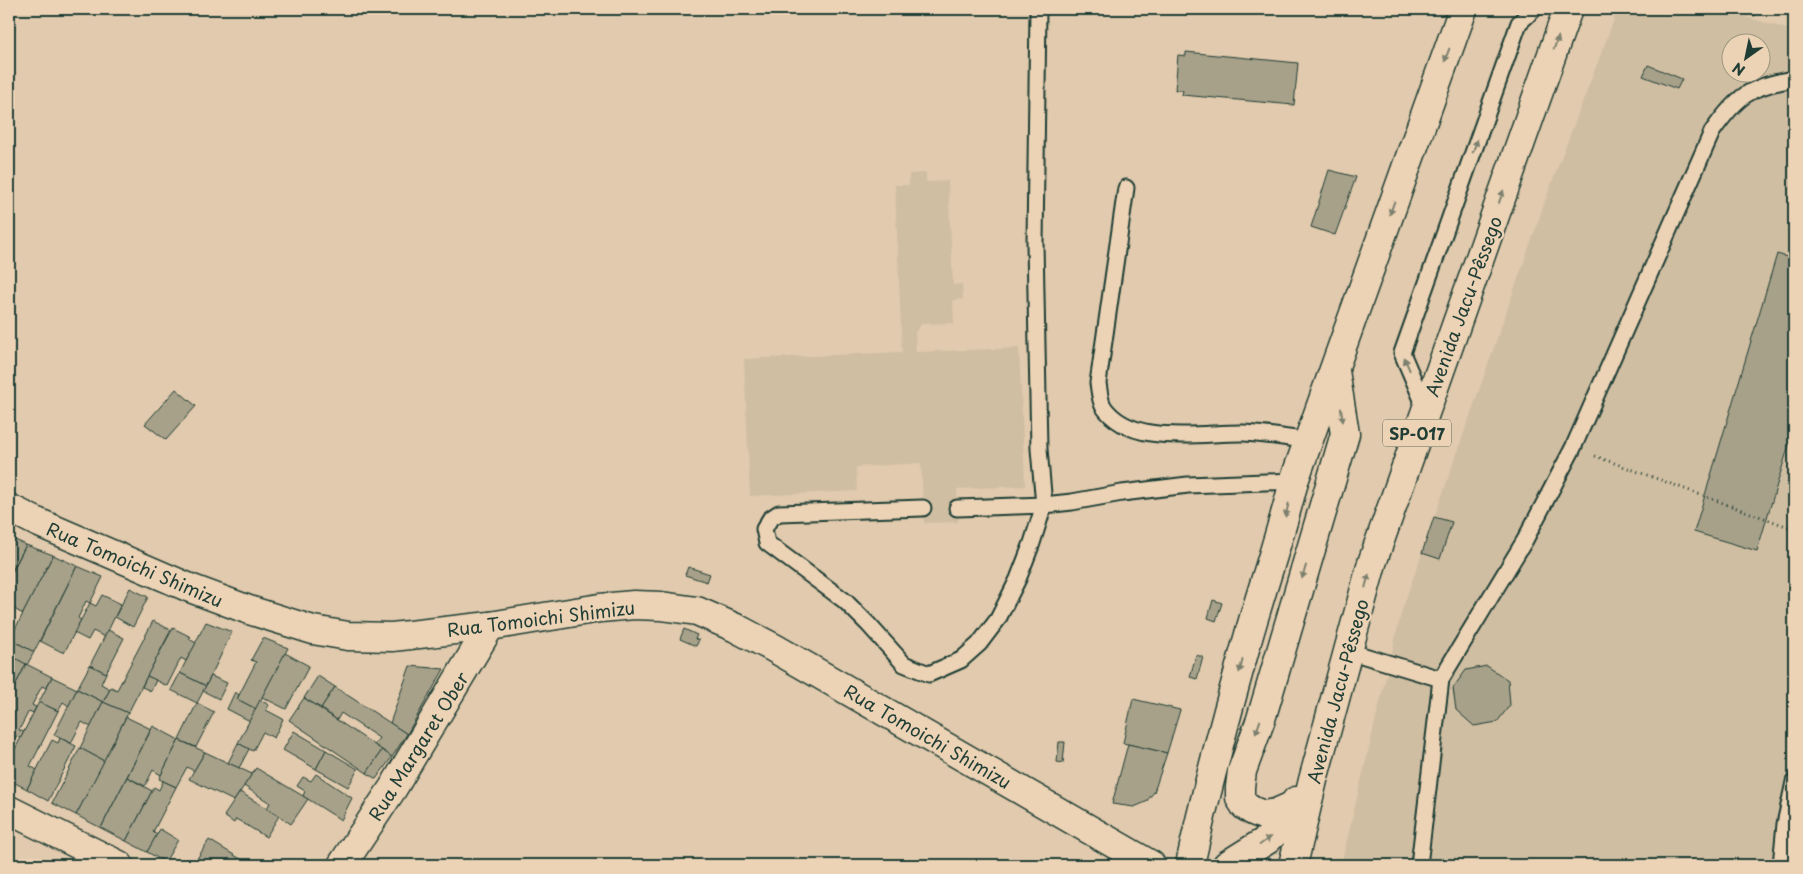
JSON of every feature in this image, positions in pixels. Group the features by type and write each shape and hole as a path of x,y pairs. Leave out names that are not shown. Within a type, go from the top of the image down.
{"main road":[{"path":"1190,865 1199,823 1248,638 1282,528 1294,481 1463,9"},
{"name":"Avenida Jacu-Pêssego","path":"1292,865 1348,651 1381,535 1568,9"},
{"path":"1292,806 1276,813 1263,815 1245,806 1240,798 1240,787 1242,771 1261,719 1345,434 1335,367"},
{"name":"Rua Tomoichi Shimizu","path":"9,508 190,588 249,610 312,630 348,636 392,637 490,626 600,608 634,605 662,606 697,611 736,628 800,662 1151,865"},
{"name":"Rua Margaret Ober","path":"342,865 393,788 490,626"},
{"path":"1227,865 1267,840 1314,780"},
{"path":"9,810 119,865"}],"lane":[{"path":"923,508 780,513 770,519 764,529 767,543 845,601 904,664 929,674 961,660 979,644 998,619 1018,579 1044,505 1039,449 1035,252 1038,9"},
{"path":"1426,409 1402,352 1519,23 1534,9"},
{"path":"1419,865 1441,679 1525,540 1573,448 1712,132 1729,108 1747,93 1768,84 1794,79"},
{"path":"1126,188 1098,384 1102,405 1115,418 1129,427 1144,432 1172,436 1245,434 1309,441"},
{"path":"957,508 1044,505 1188,485 1294,481"},
{"path":"1348,651 1441,679"},
{"path":"1781,865 1785,824 1794,782"}],"path":[{"path":"1573,448 1794,528"}],"shaded area":[{"path":"1618,9 1718,9 1794,31 1794,865 1341,865 1402,610 1548,193"},
{"path":"926,173 926,182 948,181 953,285 962,284 963,299 953,300 954,323 921,324 915,333 916,352 1019,348 1025,486 957,489 958,522 924,523 921,463 856,467 857,491 750,496 744,359 902,352 895,185 909,185 909,174"}],"building":[{"path":"1059,9 1069,9 1069,13 1059,12"},
{"path":"1735,9 1757,9 1755,16"},
{"path":"1186,52 1298,63 1294,105 1182,95 1183,90 1175,90 1178,55 1186,56"},
{"path":"1648,65 1682,79 1677,89 1643,76"},
{"path":"1329,170 1356,177 1335,235 1311,227"},
{"path":"1777,254 1794,259 1794,428 1757,551 1694,532"},
{"path":"176,389 196,406 166,440 145,424"},
{"path":"1434,517 1452,522 1440,559 1422,553"},
{"path":"9,537 26,545 13,569 9,567"},
{"path":"26,545 53,555 23,614 9,606 9,578"},
{"path":"53,555 77,566 34,652 10,639"},
{"path":"77,566 103,577 90,603 86,601 78,618 81,620 64,653 40,641"},
{"path":"688,567 710,574 707,582 685,575"},
{"path":"130,588 148,597 133,627 115,617"},
{"path":"102,595 121,604 105,637 93,631 88,640 74,633 90,603 96,606"},
{"path":"1213,600 1222,603 1216,621 1208,618"},
{"path":"9,606 15,609 9,620"},
{"path":"153,621 171,630 128,713 103,702 111,687 117,690"},
{"path":"206,622 232,632 206,686 180,673"},
{"path":"173,628 191,637 189,639 196,643 186,661 181,658 167,686 147,676"},
{"path":"684,629 697,635 695,639 699,640 696,646 680,639"},
{"path":"108,630 124,638 106,673 90,665"},
{"path":"263,638 288,648 256,709 237,699 256,662 251,660"},
{"path":"10,639 34,652 27,665 9,655"},
{"path":"285,653 309,666 286,709 262,697"},
{"path":"9,655 26,664 9,698"},
{"path":"1196,655 1203,657 1197,679 1190,677"},
{"path":"26,664 52,677 46,688 42,686 32,705 36,707 33,713 29,711 19,730 24,732 21,738 16,736 9,750 9,698"},
{"path":"90,665 106,673 101,684 110,689 103,702 77,689"},
{"path":"410,666 444,669 407,734 390,723"},
{"path":"1487,666 1508,680 1510,705 1497,722 1474,726 1456,710 1453,688 1466,670"},
{"path":"180,673 206,686 197,703 171,690"},
{"path":"147,676 156,680 151,691 142,687"},
{"path":"211,676 227,683 219,699 203,691"},
{"path":"318,676 335,687 321,708 304,698"},
{"path":"52,677 77,689 69,706 63,702 58,711 39,702"},
{"path":"335,687 407,734 392,757 374,745 379,738 341,713 337,720 321,708"},
{"path":"77,689 103,702 91,727 82,722 71,743 54,735"},
{"path":"235,692 239,695 237,699 256,709 250,721 227,709"},
{"path":"304,698 382,750 367,773 289,720"},
{"path":"1133,699 1180,710 1167,753 1123,743"},
{"path":"260,700 269,705 266,710 283,719 274,738 263,732 253,751 238,743"},
{"path":"39,702 58,711 30,766 37,770 27,789 9,780 9,761"},
{"path":"103,702 128,713 104,761 80,748"},
{"path":"197,703 214,712 196,747 179,740"},
{"path":"126,717 151,729 101,828 76,815"},
{"path":"153,726 179,740 161,775 153,770 145,786 127,777"},
{"path":"294,731 326,750 316,769 283,750"},
{"path":"60,738 76,746 48,801 27,789 52,740 58,743"},
{"path":"179,740 205,752 194,771 187,767 176,787 159,779"},
{"path":"1059,742 1065,742 1063,763 1057,762"},
{"path":"238,743 249,749 239,768 228,763"},
{"path":"1128,744 1167,753 1154,792 1146,802 1134,807 1112,804"},
{"path":"80,748 104,761 76,815 52,803"},
{"path":"326,750 358,769 348,787 316,769"},
{"path":"382,750 392,757 376,779 367,773"},
{"path":"205,752 252,774 234,801 189,779"},
{"path":"256,768 308,799 291,824 267,808 270,803 244,786"},
{"path":"316,774 352,798 341,820 303,796 305,791 297,786 303,777 311,781"},
{"path":"127,777 152,791 126,841 101,828"},
{"path":"163,781 176,787 153,832 157,835 147,852 126,841 154,787 159,790"},
{"path":"240,792 279,816 266,837 236,819 234,823 224,816"},
{"path":"160,829 178,840 165,862 147,852"},
{"path":"209,840 244,861 242,865 193,865"}]}
